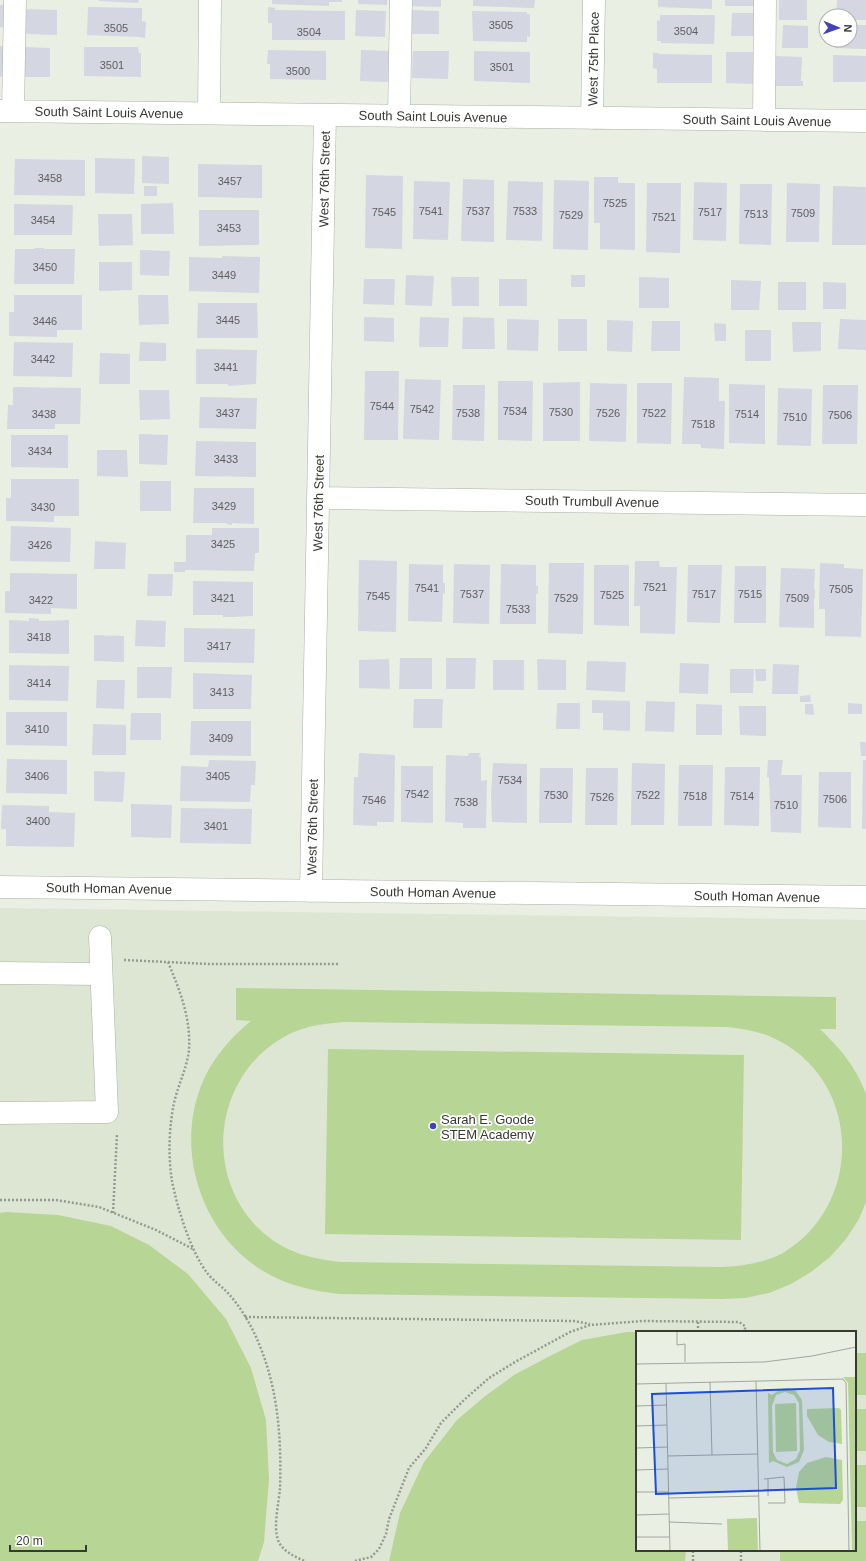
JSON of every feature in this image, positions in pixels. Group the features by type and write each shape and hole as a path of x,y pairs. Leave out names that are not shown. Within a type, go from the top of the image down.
{"street":[{"path":"7,111 16,0"},
{"path":"209,114 210,0"},
{"path":"399,116 401,0"},
{"name":"West 75th Place","path":"592,118 594,0"},
{"path":"764,120 765,0"},
{"name":"South Saint Louis Avenue","path":"7,111 866,121"},
{"name":"West 76th Street","path":"311,891 325,115"},
{"name":"South Trumbull Avenue","path":"318,498 866,505"},
{"name":"South Homan Avenue","path":"0,887 866,897"},
{"path":"0,1113 107,1112 109,967 100,937"},
{"path":"0,973 109,967"}],"path":[{"path":"109,967 168,962 209,964 340,964"},
{"path":"168,962 182,996 189,1028 189,1051 174,1103 172,1119 170,1143 172,1180 179,1206 194,1249 208,1274 228,1292 245,1317 252,1329 270,1376 278,1420 280,1451 280,1488 276,1528 278,1541 284,1549 295,1557 305,1561"},
{"path":"113,1212 117,1133"},
{"path":"0,1200 56,1200 98,1207 156,1230 194,1249"},
{"path":"245,1317 574,1321 590,1324 643,1321 739,1322 745,1326 745,1331"},
{"path":"698,1321 698,1331"},
{"path":"355,1561 371,1557 378,1549 386,1534 389,1519 409,1468 426,1448 441,1423 490,1378 515,1362 570,1332 590,1324"}],"shaded area":[{"name":"Sarah E. Goode STEM Academy","path":"0,908 866,920 866,1561 0,1561"}],"green space":[{"path":"236,988 836,997 836,1029 820,1029 847,1058 866,1094 866,1202 859,1219 846,1239 830,1257 811,1272 791,1284 769,1293 745,1298 722,1299 339,1294 296,1286 272,1276 247,1259 226,1238 209,1213 198,1186 192,1156 192,1127 197,1097 209,1069 218,1055 233,1037 251,1021 236,1020","holes":["345,1022 728,1027 754,1031 769,1036 800,1054 822,1079 836,1109 842,1140 840,1173 829,1203 810,1231 783,1253 761,1262 721,1267 341,1262 327,1260 294,1252 266,1235 249,1217 236,1197 227,1174 223,1149 225,1124 231,1100 242,1077 262,1052 289,1034 309,1027"]},
{"path":"328,1049 744,1055 741,1240 325,1234"},
{"path":"6,1212 58,1215 111,1226 149,1245 188,1274 226,1319 251,1368 266,1420 269,1479 264,1542 258,1561 0,1561 0,1213"},
{"path":"627,1332 636,1332 636,1551 686,1551 685,1561 389,1561 400,1513 424,1462 457,1420 484,1397 514,1375 582,1340"},
{"path":"856,1353 866,1353 866,1395 856,1395"},
{"path":"856,1409 866,1409 866,1451 856,1451"},
{"path":"856,1465 866,1465 866,1507 856,1507"},
{"path":"856,1521 866,1521 866,1561 780,1561 780,1551 856,1551"}],"building":[{"path":"99,0 139,0 138,3"},
{"path":"272,0 342,0 342,2 329,2 329,6 272,4"},
{"path":"358,0 387,0 387,5 358,4"},
{"path":"410,0 441,0 441,7 410,6"},
{"path":"473,0 535,0 534,8 473,6"},
{"path":"658,0 712,0 712,9 658,7"},
{"path":"725,0 756,0 756,6 725,6"},
{"path":"779,0 807,0 807,20 779,20"},
{"path":"837,0 866,0 866,20 858,20 858,8 836,8"},
{"path":"0,5 5,5 5,27 0,27"},
{"path":"88,7 142,8 142,21 146,22 145,38 87,35"},
{"path":"268,7 275,8 275,10 345,11 345,40 272,40 272,23 268,23"},
{"path":"24,9 57,10 57,35 24,34"},
{"path":"356,10 386,11 385,37 355,36"},
{"path":"411,10 439,11 439,34 411,34"},
{"path":"472,11 527,12 527,14 530,14 530,37 527,36 527,42 473,41"},
{"path":"732,13 756,13 756,36 731,36"},
{"path":"660,15 715,15 714,44 661,43 661,41 657,41 657,20 660,21"},
{"path":"783,25 808,26 808,48 782,48"},
{"path":"858,25 866,25 866,49 835,48 858,48"},
{"path":"0,46 4,46 3,77 0,77"},
{"path":"24,47 50,48 50,77 25,77"},
{"path":"84,47 138,47 139,53 141,53 141,77 84,76"},
{"path":"268,50 326,51 326,80 270,79 270,64 267,64"},
{"path":"361,50 389,51 388,82 360,81"},
{"path":"413,51 449,51 448,79 412,78"},
{"path":"474,51 530,52 530,83 474,81"},
{"path":"726,52 756,52 755,84 726,83"},
{"path":"653,53 712,55 712,83 657,83 657,69 653,68"},
{"path":"833,55 866,56 866,82 833,82"},
{"path":"776,56 802,57 801,81 803,81 803,86 775,86"},
{"path":"142,156 169,157 169,184 142,183"},
{"path":"95,158 135,159 134,194 95,193"},
{"path":"15,159 85,160 85,196 14,195"},
{"path":"198,164 262,165 262,198 198,197"},
{"path":"366,175 403,176 402,249 365,248"},
{"path":"594,177 618,177 618,183 635,183 635,250 600,249 600,223 594,223"},
{"path":"463,179 494,180 494,242 461,241"},
{"path":"554,180 589,181 588,250 553,249"},
{"path":"414,181 450,182 448,240 413,239"},
{"path":"508,181 543,182 542,241 506,240"},
{"path":"694,182 727,183 726,241 693,240"},
{"path":"647,183 681,183 680,253 646,252"},
{"path":"787,183 820,184 819,242 786,242"},
{"path":"740,184 772,184 771,245 739,244"},
{"path":"144,186 157,186 157,196 144,196"},
{"path":"833,186 866,187 866,245 832,245"},
{"path":"173,203 174,234 141,234 141,204"},
{"path":"14,204 73,205 72,235 14,235"},
{"path":"199,210 259,210 259,245 199,246"},
{"path":"98,214 132,214 133,245 99,246"},
{"path":"15,249 75,249 74,284 14,284"},
{"path":"140,250 170,251 169,276 140,275"},
{"path":"222,256 260,257 259,293 189,291 189,257 222,258"},
{"path":"99,262 132,262 132,290 99,291"},
{"path":"406,275 434,276 432,306 405,305"},
{"path":"571,275 585,275 585,287 571,287"},
{"path":"451,277 479,277 479,306 452,306"},
{"path":"639,277 669,278 669,308 639,308"},
{"path":"364,279 395,279 394,305 363,304"},
{"path":"499,279 527,279 527,306 499,306"},
{"path":"731,280 761,281 759,310 731,310"},
{"path":"778,282 806,282 806,310 778,310"},
{"path":"823,282 846,283 846,309 823,309"},
{"path":"14,295 82,295 82,330 57,330 57,337 9,336 9,312 14,312"},
{"path":"138,295 168,295 169,324 139,325"},
{"path":"198,303 257,303 258,338 197,338"},
{"path":"364,317 394,318 394,342 364,341"},
{"path":"420,317 449,318 448,347 419,347"},
{"path":"463,317 494,318 495,349 462,349"},
{"path":"507,319 539,320 538,351 507,350"},
{"path":"558,319 587,319 587,351 558,351"},
{"path":"840,319 866,320 866,350 838,349"},
{"path":"607,320 633,321 632,352 607,351"},
{"path":"652,321 680,321 680,351 651,351"},
{"path":"792,322 821,322 821,351 793,352"},
{"path":"714,323 726,324 726,341 715,341"},
{"path":"745,330 771,330 771,361 745,361"},
{"path":"14,342 73,343 72,377 13,376"},
{"path":"140,342 166,343 166,361 139,361"},
{"path":"196,349 257,350 256,384 228,386 228,384 196,384"},
{"path":"100,353 130,354 130,384 99,384"},
{"path":"365,371 399,371 398,440 364,440"},
{"path":"684,377 719,378 719,401 725,401 724,449 701,448 700,444 682,444"},
{"path":"405,379 441,380 439,440 403,439"},
{"path":"498,381 533,381 532,441 498,440"},
{"path":"580,382 580,441 543,441 543,383"},
{"path":"590,383 627,384 626,442 589,441"},
{"path":"637,383 672,383 671,444 637,443"},
{"path":"729,384 765,385 765,444 729,443"},
{"path":"453,385 485,385 484,441 452,440"},
{"path":"823,385 858,385 857,444 822,444"},
{"path":"13,387 81,388 80,424 55,424 55,429 7,429 8,405 13,405"},
{"path":"778,388 812,389 811,446 777,445"},
{"path":"139,390 169,390 170,419 140,420"},
{"path":"200,397 257,398 256,429 199,428"},
{"path":"139,434 168,435 167,465 139,464"},
{"path":"11,435 68,435 68,468 11,467"},
{"path":"196,441 256,442 256,477 195,476"},
{"path":"97,450 127,450 128,477 97,476"},
{"path":"11,479 79,479 79,516 54,516 54,522 6,521 6,498 11,498"},
{"path":"140,481 171,481 171,511 140,511"},
{"path":"194,488 254,488 254,524 232,523 232,525 226,523 193,523"},
{"path":"11,526 71,528 70,562 10,561"},
{"path":"212,528 259,528 259,553 255,553 254,571 185,570 185,572 174,572 174,562 186,562 186,535 212,535"},
{"path":"95,541 126,543 125,569 94,569"},
{"path":"359,560 397,561 396,632 358,631"},
{"path":"635,561 659,561 660,567 677,567 675,634 640,633 640,606 634,606"},
{"path":"549,563 584,563 583,634 548,633"},
{"path":"820,563 844,564 844,568 863,569 861,637 825,636 825,609 819,609"},
{"path":"409,564 443,565 443,583 445,583 445,594 443,593 442,622 408,621"},
{"path":"454,564 490,565 489,624 453,623"},
{"path":"501,564 536,565 536,586 538,586 538,594 536,594 536,624 500,624"},
{"path":"594,565 629,565 629,626 594,625"},
{"path":"688,565 722,565 720,623 687,622"},
{"path":"735,566 766,566 766,623 734,623"},
{"path":"781,568 815,569 814,628 779,627"},
{"path":"10,573 77,574 77,609 51,608 51,614 5,613 5,591 10,591"},
{"path":"148,574 173,574 172,596 147,596"},
{"path":"193,581 253,582 253,616 223,617 223,615 193,615"},
{"path":"29,618 39,619 39,621 69,620 69,654 9,653 9,620 29,621"},
{"path":"136,620 166,621 165,647 135,646"},
{"path":"184,628 255,629 254,663 184,662"},
{"path":"94,635 124,636 124,662 94,661"},
{"path":"400,658 432,658 432,689 399,689"},
{"path":"446,658 476,658 475,689 446,689"},
{"path":"389,659 390,689 359,688 359,660"},
{"path":"537,659 566,660 566,690 538,690"},
{"path":"493,660 524,660 524,690 493,690"},
{"path":"587,661 626,662 625,692 586,690"},
{"path":"680,663 709,664 708,694 679,693"},
{"path":"773,664 799,665 798,694 772,694"},
{"path":"9,665 69,666 68,701 9,700"},
{"path":"137,667 172,667 171,698 137,698"},
{"path":"730,669 754,669 753,693 730,693"},
{"path":"755,669 766,669 766,681 756,681"},
{"path":"193,673 252,675 251,709 193,709"},
{"path":"97,680 125,680 124,709 96,708"},
{"path":"810,695 811,702 800,702 800,696"},
{"path":"414,699 443,699 442,728 413,728"},
{"path":"592,700 630,701 630,731 603,730 603,713 592,713"},
{"path":"646,701 675,702 674,732 645,731"},
{"path":"557,703 580,703 580,729 556,729"},
{"path":"848,703 862,704 862,714 848,714"},
{"path":"696,704 722,705 722,735 696,735"},
{"path":"805,704 813,704 814,715 805,714"},
{"path":"739,706 766,706 766,736 740,735"},
{"path":"6,712 67,712 67,746 6,745"},
{"path":"131,713 161,713 161,740 130,740"},
{"path":"191,721 251,721 251,756 190,755"},
{"path":"93,724 126,725 126,755 92,755"},
{"path":"860,742 866,742 866,756 861,756"},
{"path":"359,753 395,755 394,822 377,822 377,826 353,825 354,777 358,777"},
{"path":"469,753 480,753 481,781 487,780 486,828 463,828 463,823 445,822 446,755 468,756"},
{"path":"7,759 67,760 67,794 6,793"},
{"path":"209,760 256,761 255,785 251,785 250,802 180,801 181,766 208,767"},
{"path":"768,760 783,760 781,775 802,775 801,833 771,832 769,777 767,777"},
{"path":"863,760 866,760 866,829 862,829"},
{"path":"493,763 527,764 527,823 492,822 491,796"},
{"path":"632,763 665,764 664,825 631,825"},
{"path":"679,765 713,765 712,826 678,826"},
{"path":"401,766 433,766 433,823 401,822"},
{"path":"725,767 760,767 759,826 724,825"},
{"path":"540,768 573,768 572,823 539,823"},
{"path":"586,768 618,768 617,825 585,825"},
{"path":"94,771 125,772 123,802 94,801"},
{"path":"819,772 851,772 851,828 818,827"},
{"path":"131,804 172,805 171,838 131,837"},
{"path":"2,805 49,806 49,812 75,813 74,847 6,846 6,829 1,829"},
{"path":"181,808 252,809 251,844 180,843"}],"place":[{"name":"Sarah E. Goode STEM Academy","path":"433,1126"}]}
